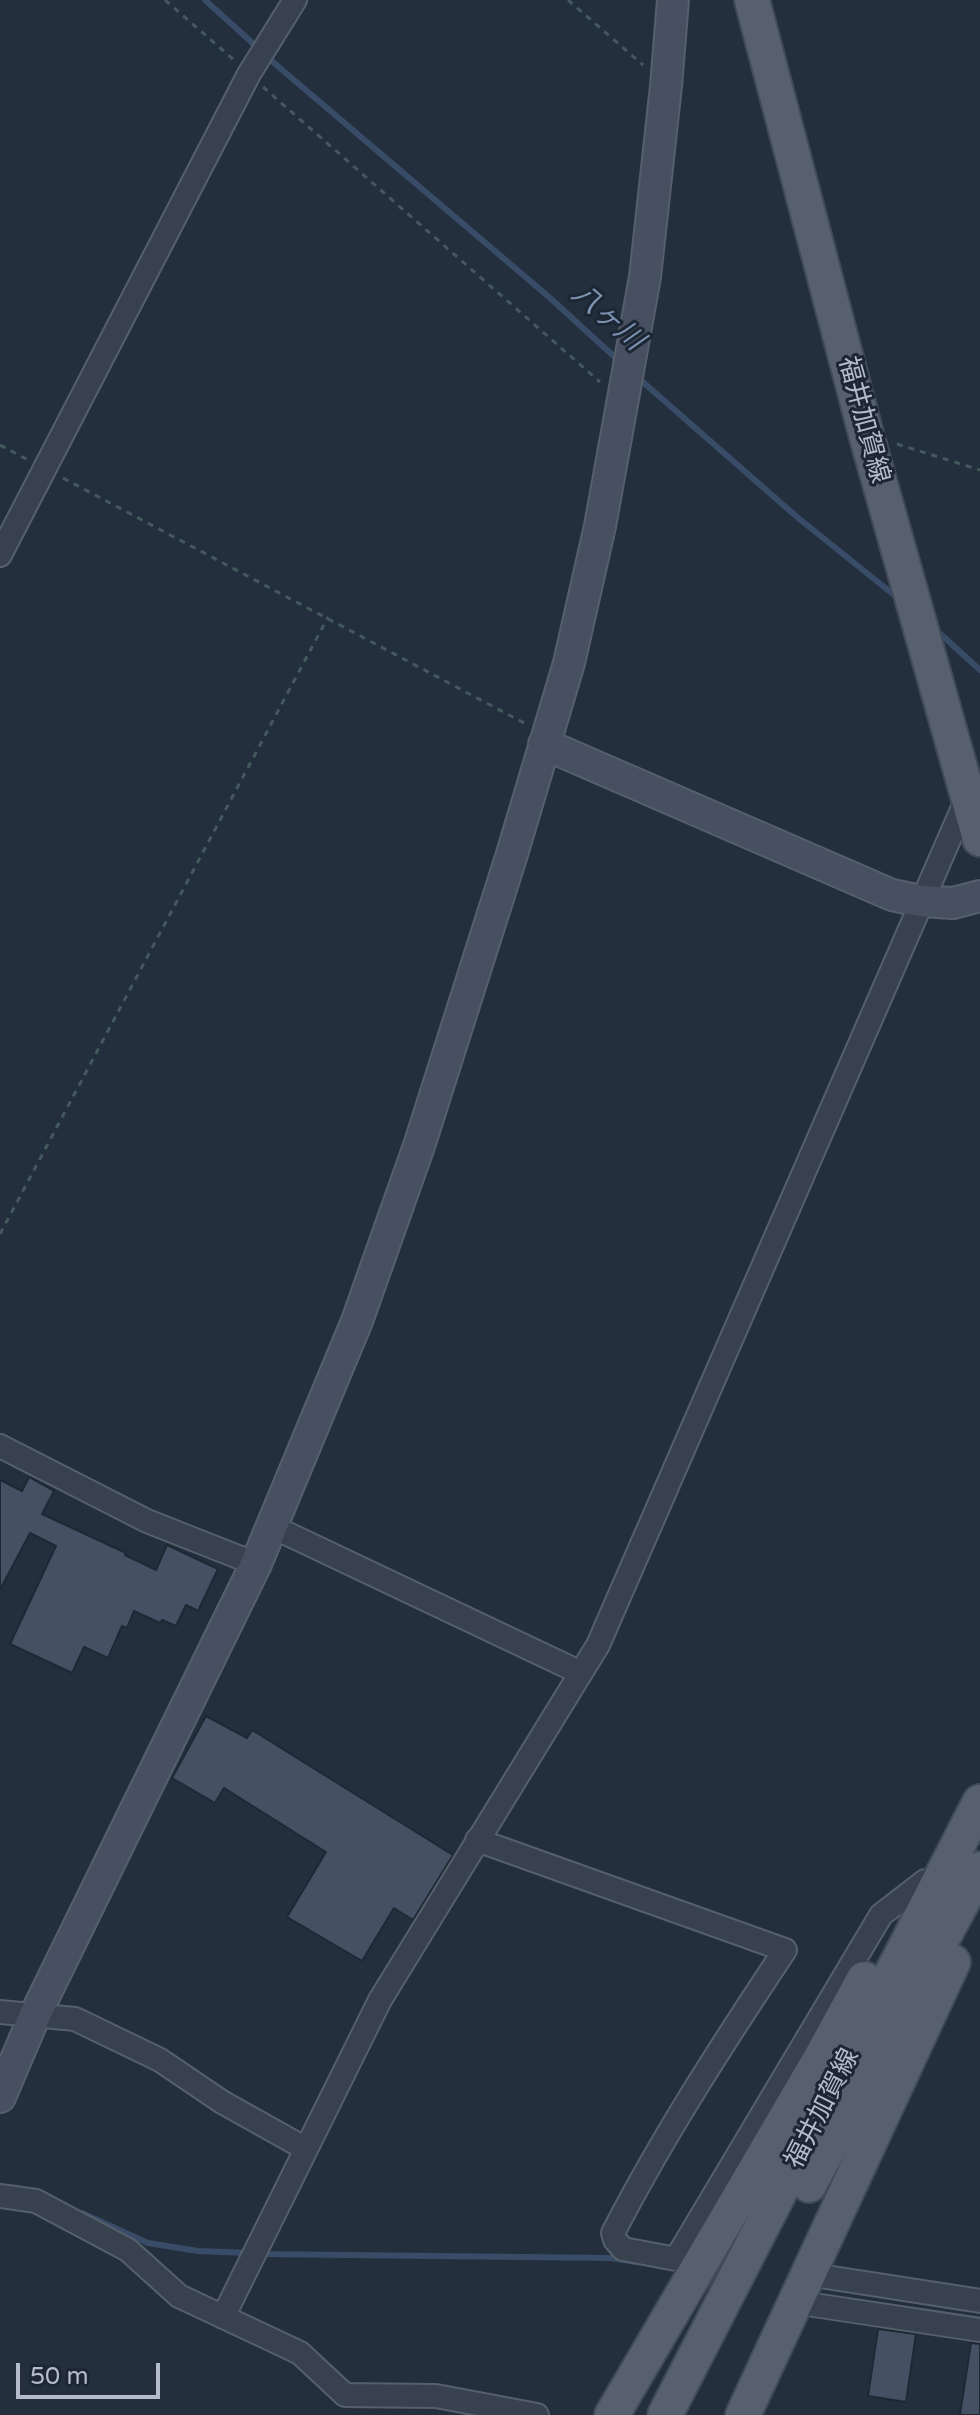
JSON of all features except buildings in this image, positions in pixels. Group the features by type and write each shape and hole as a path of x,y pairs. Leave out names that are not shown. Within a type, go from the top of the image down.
{"main road":[{"name":"福井加賀線","path":"752,0 866,434 980,839"},
{"name":"福井加賀線","path":"665,2415 980,1802"},
{"path":"612,2415 823,2054 897,1918 959,1841"},
{"name":"福井加賀線","path":"685,2415 980,1869"},
{"path":"743,2415 963,1942 980,1895"}],"street":[{"path":"0,555 249,74 295,0"},
{"path":"0,2097 35,2015 256,1564 357,1321 392,1226 503,883 569,663 600,526 645,277 673,0"},
{"path":"546,740 892,895 953,903 980,896"},
{"path":"223,2317 380,2000 598,1645 968,796"},
{"path":"0,1446 147,1521 256,1564"},
{"path":"271,1526 581,1673"},
{"path":"477,1840 785,1950 702,2077 640,2180 613,2233 623,2249 676,2259 881,1915 925,1881"},
{"path":"0,2012 75,2019 160,2060 222,2102 306,2149"},
{"path":"0,2196 36,2201 128,2250 179,2296 300,2353 345,2395 436,2396 537,2415"},
{"path":"801,2288 980,2301"},
{"path":"801,2288 980,2330"}],"path":[{"path":"165,0 607,388 625,394"},
{"path":"568,0 666,86"},
{"path":"866,434 980,470"},
{"path":"0,445 328,617 546,740"},
{"path":"0,1234 328,617"}],"waterway":[{"name":"八ヶ川","path":"205,0 259,49"},
{"name":"八ヶ川","path":"267,57 549,297 619,361"},
{"name":"八ヶ川","path":"636,376 797,517 899,599"},
{"name":"八ヶ川","path":"935,629 980,670"},
{"path":"82,2213 148,2243 198,2251 248,2253"},
{"path":"259,2254 611,2258 636,2262"}]}
